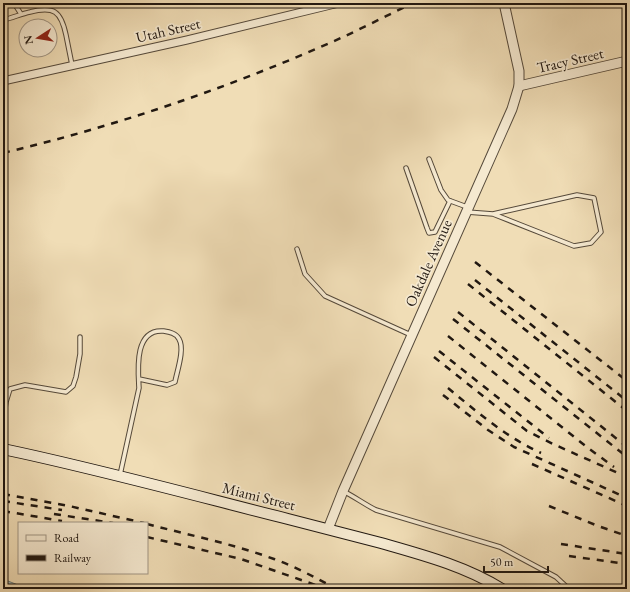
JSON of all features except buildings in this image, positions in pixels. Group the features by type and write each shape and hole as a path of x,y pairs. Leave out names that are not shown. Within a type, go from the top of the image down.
{"main road":[{"name":"Miami Street","path":"3,449 120,476 328,529 445,562 482,577 502,589"}],"street":[{"name":"Utah Street","path":"3,80 187,40 339,3"},
{"name":"Oakdale Avenue","path":"328,529 343,491 512,109 519,86 519,71 504,3"},
{"name":"Tracy Street","path":"519,86 627,61"}],"lane":[{"path":"14,3 21,14"},
{"path":"3,20 44,9 50,10 61,16 72,65"},
{"path":"429,159 441,190 450,201 467,210 493,214 574,246 591,243 601,232 594,198 577,195 493,214"},
{"path":"406,168 429,233 435,232 450,201"},
{"path":"297,249 305,274 325,296 412,336"},
{"path":"120,476 139,388 138,379 138,355 142,344 148,336 158,331 171,332 179,339 181,351 174,382 167,385 138,379"},
{"path":"3,421 10,389 25,385 66,392 73,386 80,354 80,337"},
{"path":"343,491 376,510 500,548 556,577 569,589"}],"water":[{"path":"3,579 28,589 3,589"}],"railway":[{"path":"3,153 87,131 211,91 332,42 413,3"},
{"path":"475,262 627,381"},
{"path":"475,280 627,401"},
{"path":"468,284 627,411"},
{"path":"458,312 627,447"},
{"path":"453,319 627,457"},
{"path":"448,336 614,467"},
{"path":"439,351 549,438"},
{"path":"434,357 527,431 627,477"},
{"path":"448,388 504,432 541,453"},
{"path":"443,395 488,430 514,447 627,498"},
{"path":"532,464 627,506"},
{"path":"3,494 69,506 140,522"},
{"path":"3,501 62,510"},
{"path":"549,506 627,536"},
{"path":"3,511 62,521"},
{"path":"54,514 106,522"},
{"path":"148,524 227,544 274,559 337,589"},
{"path":"148,537 241,559 327,589"},
{"path":"561,544 627,554"},
{"path":"569,556 627,564"}]}
